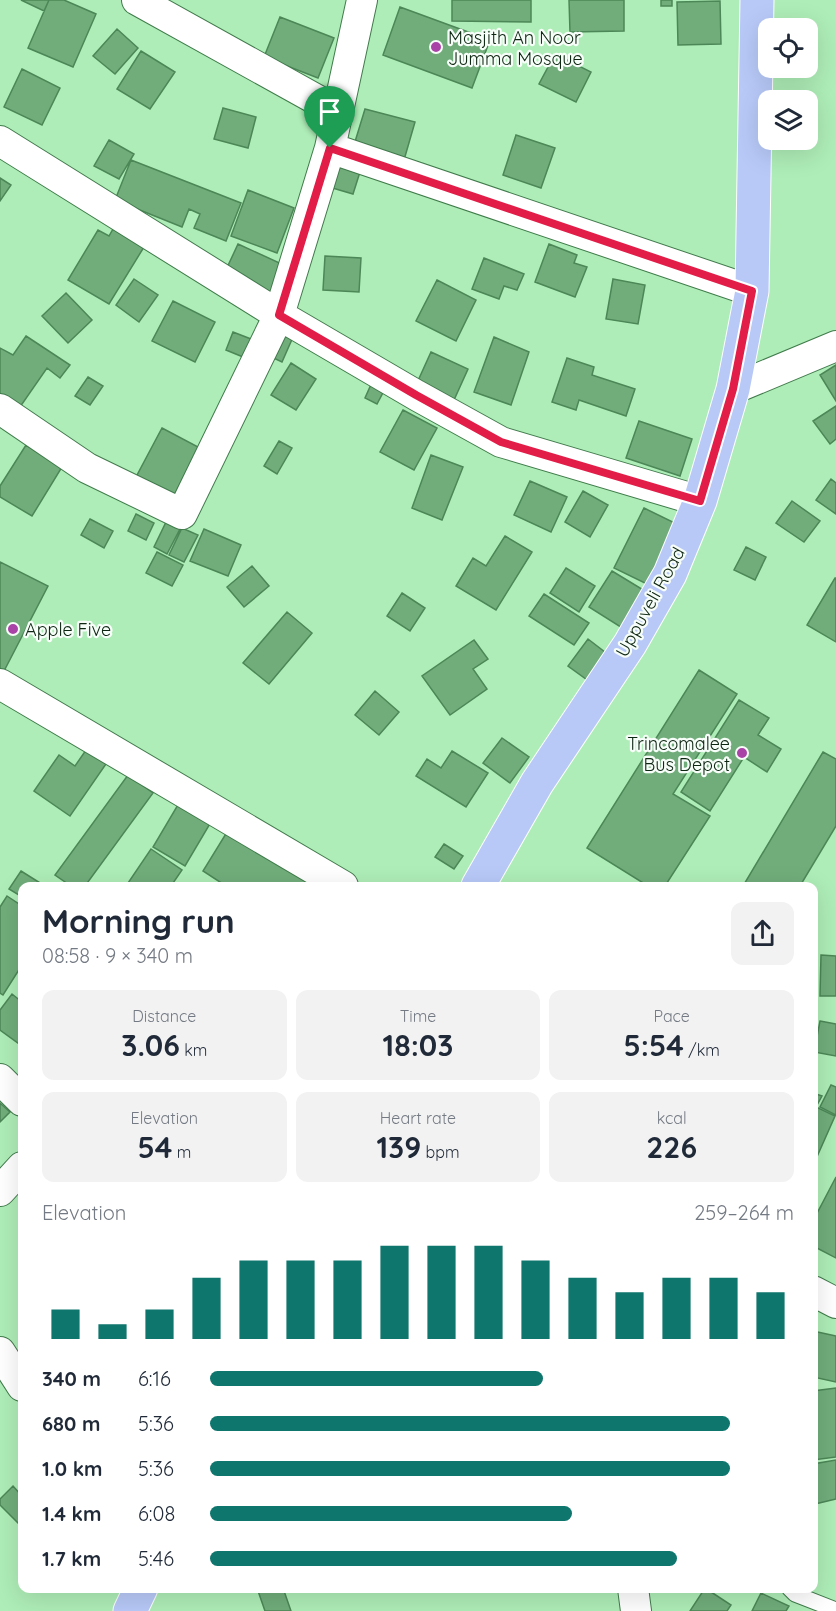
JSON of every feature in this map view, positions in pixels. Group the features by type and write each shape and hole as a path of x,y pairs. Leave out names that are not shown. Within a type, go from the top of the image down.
{"main road":[{"name":"Uppuveli Road","path":"480,882 537,783 630,644 670,574 700,501 733,389 752,291 757,0"},
{"path":"130,1611 139,1593"}],"street":[{"path":"138,0 337,111"},
{"path":"0,409 87,468 182,514 279,315 330,148 362,0"},
{"path":"0,141 279,315 501,442 700,501"},
{"path":"330,148 752,291"},
{"path":"733,389 836,346"},
{"path":"0,684 336,882"},
{"path":"0,1079 18,1097"},
{"path":"0,1191 18,1171"},
{"path":"818,1294 836,1303"},
{"path":"0,1352 18,1380"},
{"path":"634,1593 636,1611"}],"lane":[{"path":"794,1593 836,1610"}],"building":[{"path":"21,0 49,0 44,11"},
{"path":"49,0 64,0 96,14 73,67 28,48"},
{"path":"452,0 531,0 531,22 452,21"},
{"path":"569,0 624,0 624,31 570,32"},
{"path":"661,0 672,0 672,6 661,6"},
{"path":"720,1 721,44 678,45 677,2"},
{"name":"Masjith An Noor Jumma Mosque","path":"400,7 490,40 472,88 383,55"},
{"path":"280,17 334,38 318,78 264,57"},
{"path":"117,29 138,48 115,74 93,56"},
{"path":"141,51 175,72 150,109 117,89"},
{"path":"555,54 591,72 576,102 539,84"},
{"path":"22,69 60,88 42,125 4,107"},
{"path":"223,108 256,117 248,148 214,139"},
{"path":"365,109 415,122 404,160 354,145"},
{"path":"516,135 555,148 541,188 503,175"},
{"path":"109,140 134,154 119,179 94,166"},
{"path":"131,160 241,203 226,241 194,228 200,214 189,209 182,227 115,200"},
{"path":"336,165 360,172 353,194 329,187"},
{"path":"0,178 11,185 0,201"},
{"path":"248,190 294,208 277,253 231,236"},
{"path":"113,229 144,247 109,304 68,280 98,230 109,236"},
{"path":"238,244 284,265 271,293 225,272"},
{"path":"549,244 577,255 574,263 587,267 575,297 535,282"},
{"path":"325,256 361,258 359,292 323,290"},
{"path":"484,258 524,274 517,290 504,286 499,299 472,289"},
{"path":"134,279 158,295 139,322 116,305"},
{"path":"613,279 645,285 638,324 606,319"},
{"path":"437,280 476,300 456,341 416,321"},
{"path":"66,293 92,320 68,343 42,316"},
{"path":"173,301 215,322 195,362 152,341"},
{"path":"279,330 293,337 282,362 267,355"},
{"path":"233,332 251,339 243,357 226,350"},
{"path":"26,336 70,365 60,378 47,368 20,407 0,394 0,348 13,355"},
{"path":"494,337 529,352 511,405 474,392"},
{"path":"431,352 468,369 454,400 417,383"},
{"path":"567,358 594,367 592,375 635,389 626,416 579,400 576,410 552,402"},
{"path":"291,363 316,379 296,410 271,395"},
{"path":"836,365 836,401 820,375"},
{"path":"88,377 103,386 90,405 75,396"},
{"path":"373,380 386,387 377,404 365,398"},
{"path":"836,406 836,439 830,444 813,421"},
{"path":"403,410 437,428 414,470 380,452"},
{"path":"639,421 692,439 680,476 626,458"},
{"path":"162,428 200,448 174,497 136,477"},
{"path":"279,441 292,448 277,474 264,466"},
{"path":"26,445 62,467 32,516 0,497 0,486"},
{"path":"431,455 463,467 442,520 412,508"},
{"path":"831,479 836,483 836,514 816,500"},
{"path":"530,481 567,497 551,532 514,515"},
{"path":"583,491 608,505 590,537 565,522"},
{"path":"792,501 820,521 804,542 776,523"},
{"path":"644,508 681,526 651,586 614,568"},
{"path":"136,514 154,523 146,540 128,531"},
{"path":"90,519 113,531 104,548 81,535"},
{"path":"167,520 181,527 167,554 154,547"},
{"path":"182,528 198,535 184,562 169,555"},
{"path":"204,529 241,545 228,576 190,561"},
{"path":"505,536 532,552 496,610 456,586 473,558 486,566"},
{"path":"746,547 766,557 755,580 734,570"},
{"path":"157,552 183,565 172,586 146,573"},
{"name":"Apple Five","path":"0,562 48,586 3,673 0,671"},
{"path":"252,566 269,586 244,607 227,587"},
{"path":"566,568 595,586 579,612 550,593"},
{"path":"612,571 650,594 627,631 589,607"},
{"path":"836,578 836,642 807,625"},
{"path":"402,593 425,608 410,631 387,616"},
{"path":"544,594 589,623 574,645 529,616"},
{"path":"287,612 312,633 269,684 243,663"},
{"path":"588,639 610,656 590,682 568,666"},
{"path":"474,640 488,659 473,669 487,689 450,715 422,676"},
{"path":"699,670 737,694 673,794 710,816 668,882 642,882 587,848"},
{"path":"375,691 399,712 379,735 355,715"},
{"name":"Trincomalee Bus Depot","path":"739,700 769,718 758,735 781,749 767,772 744,757 710,811 681,792"},
{"path":"502,738 529,757 510,783 483,763"},
{"path":"86,750 106,764 70,816 34,791 59,755 75,766"},
{"path":"452,751 488,773 466,807 416,776 427,759 441,768"},
{"path":"823,752 836,759 836,826 802,882 745,882"},
{"path":"128,775 153,793 88,882 65,882 55,875"},
{"path":"179,803 211,822 185,866 153,847"},
{"path":"227,832 311,882 220,882 203,871"},
{"path":"444,844 463,856 454,869 435,857"},
{"path":"151,849 182,870 174,882 129,882"},
{"path":"21,871 39,882 18,882 18,895 9,889"},
{"path":"7,896 18,903 18,971 3,995 0,993 0,907"},
{"path":"821,955 836,956 836,996 820,996"},
{"path":"12,994 18,999 18,1043 0,1030 0,1010"},
{"path":"820,1021 836,1024 836,1056 818,1053"},
{"path":"831,1085 836,1087 836,1115 820,1107"},
{"path":"0,1103 10,1112 0,1122"},
{"path":"818,1108 835,1116 818,1154"},
{"path":"836,1177 836,1258 818,1249 818,1211"},
{"path":"818,1332 836,1336 836,1382 818,1378"},
{"path":"836,1388 836,1457 818,1459 818,1390"},
{"path":"836,1460 836,1499 818,1503 818,1463"},
{"path":"13,1486 18,1492 18,1523 0,1505 0,1499"},
{"path":"259,1593 285,1593 291,1611 265,1611"},
{"path":"702,1593 713,1593 731,1605 727,1611 690,1611"},
{"path":"761,1593 789,1606 786,1611 752,1611"}],"place":[{"name":"Masjith An Noor Jumma Mosque","path":"436,47"},
{"name":"Apple Five","path":"13,629"},
{"name":"Trincomalee Bus Depot","path":"742,753"}],"route":[{"path":"330,148 752,291 733,389 700,501 501,442 279,315 330,148"}]}
